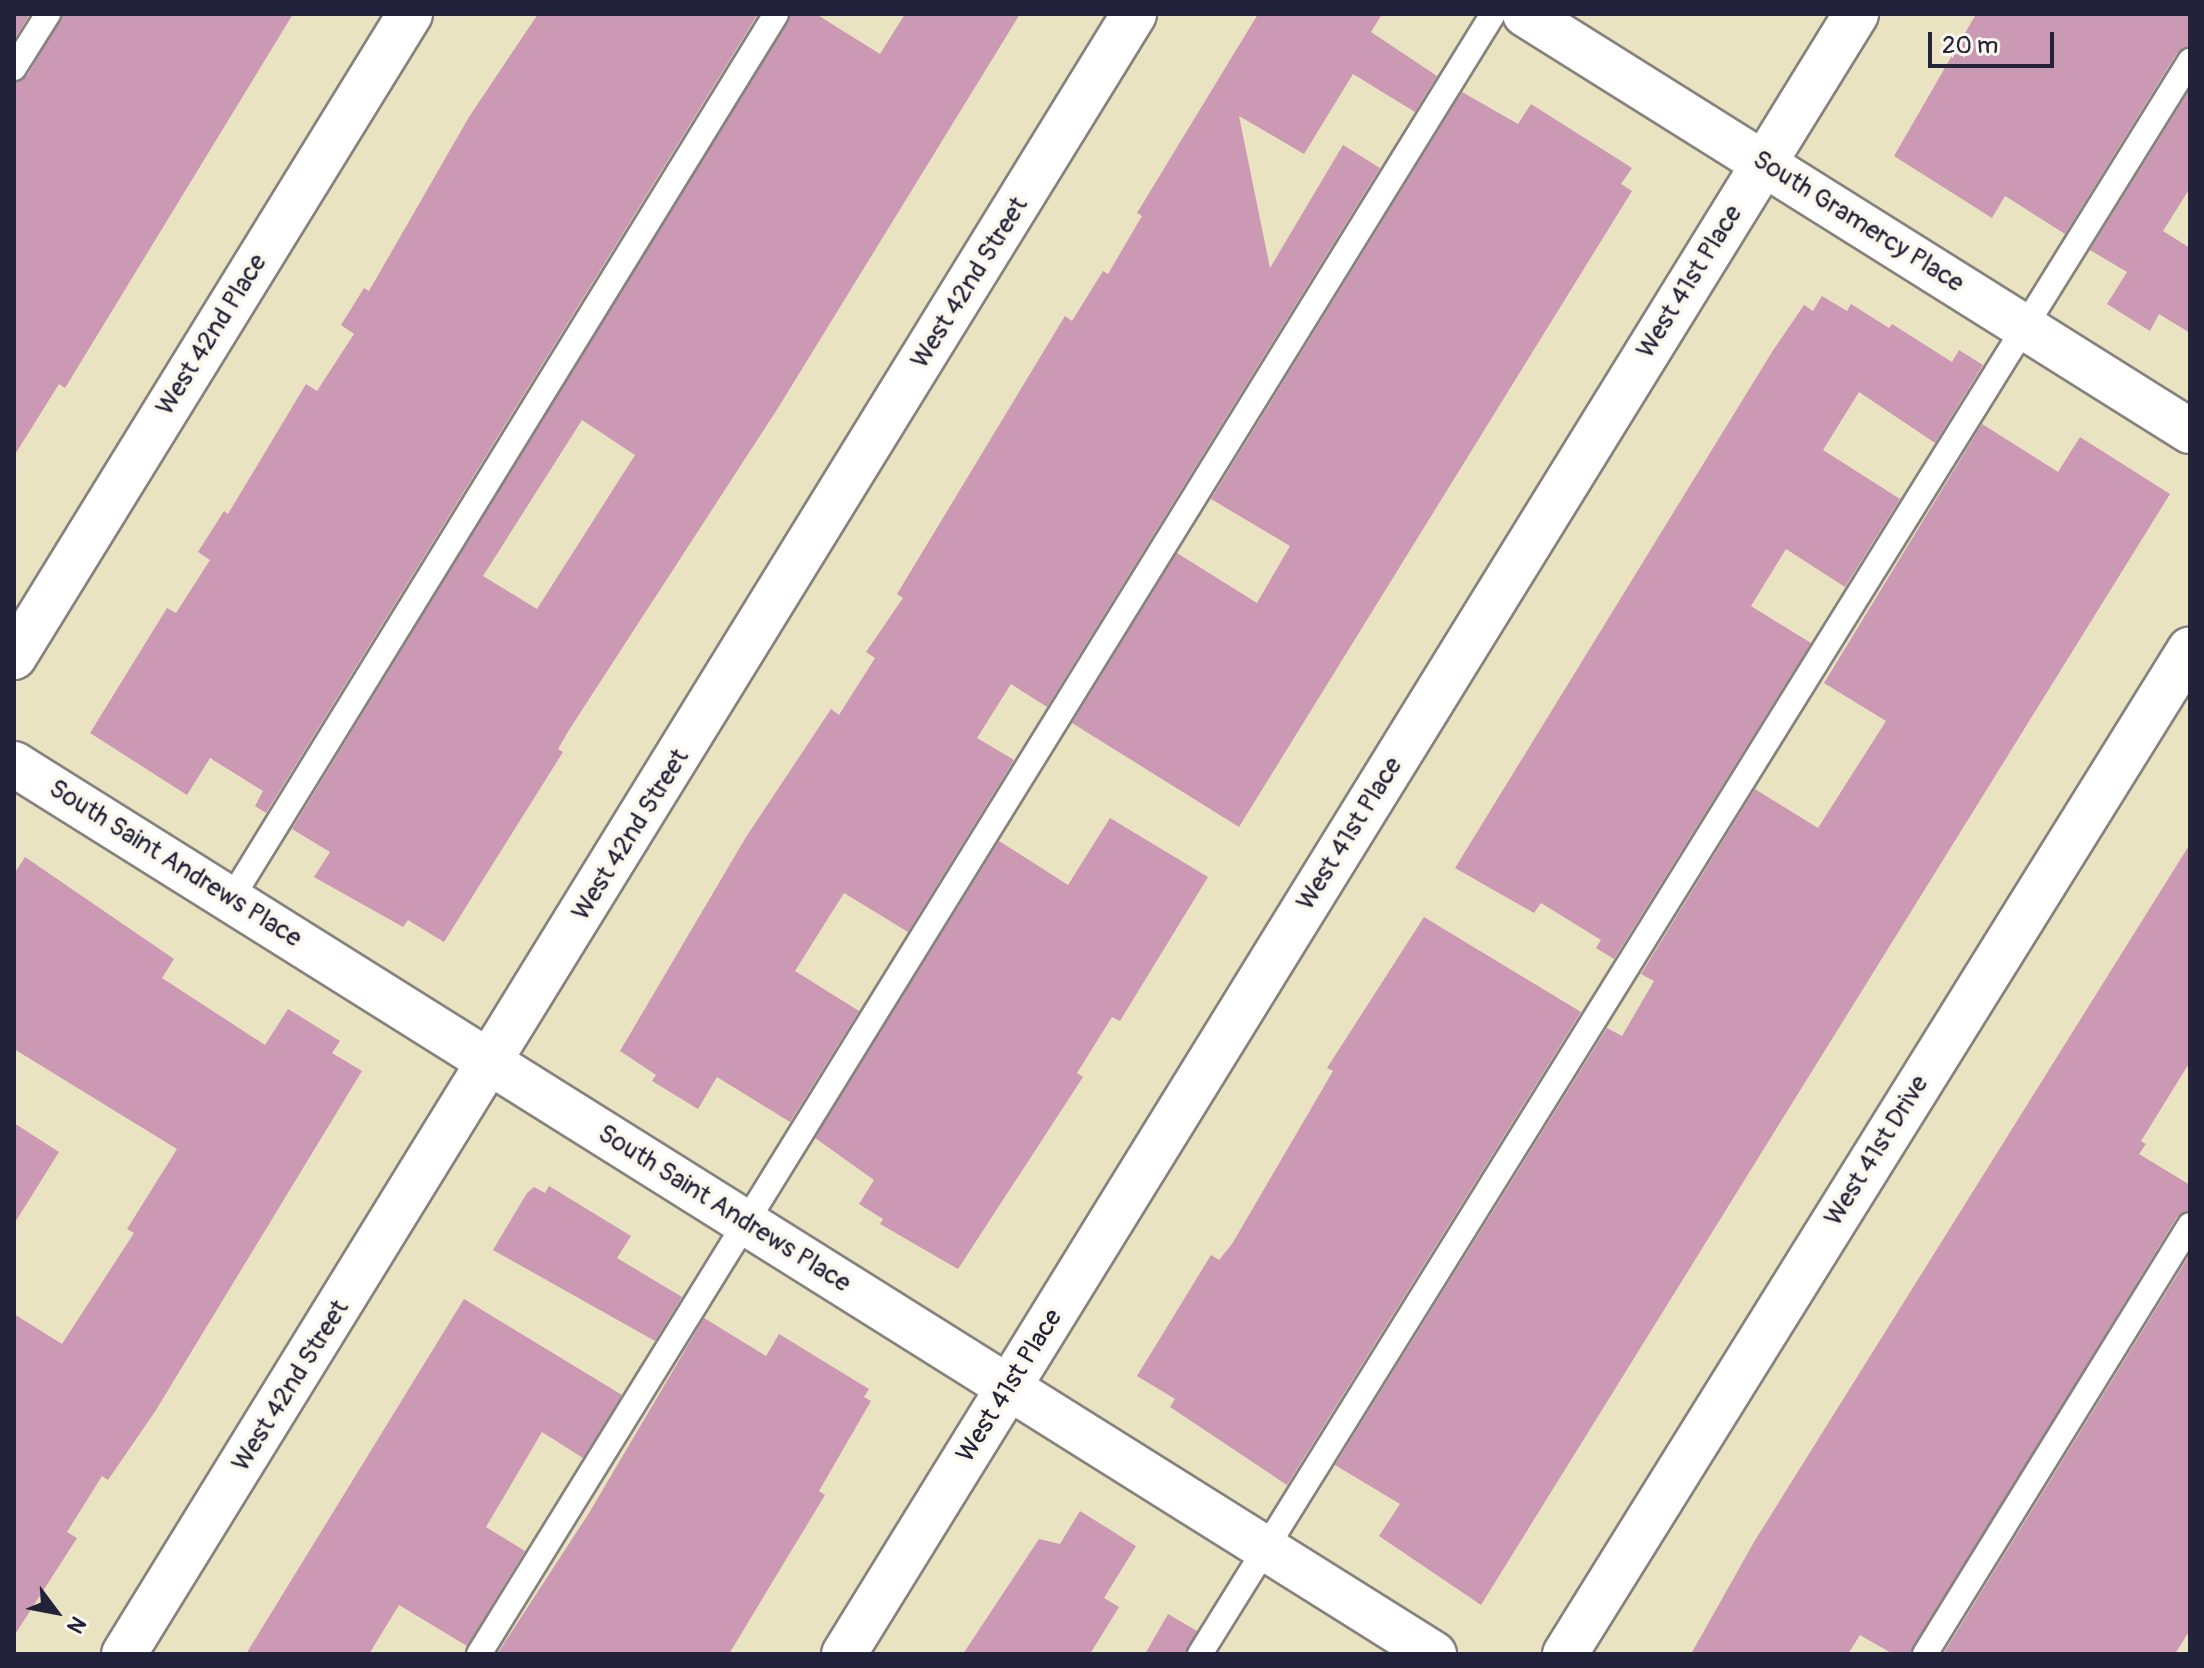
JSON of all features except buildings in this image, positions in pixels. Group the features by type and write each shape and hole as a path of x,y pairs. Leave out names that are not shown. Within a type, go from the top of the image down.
{"street":[{"name":"West 42nd Place","path":"14,657 410,14"},
{"name":"West 42nd Street","path":"124,1654 493,1061 1134,14"},
{"name":"South Gramercy Place","path":"1525,14 2190,431"},
{"name":"West 41st Place","path":"844,1654 1856,14"},
{"name":"West 41st Drive","path":"1565,1654 2190,649"},
{"name":"South Saint Andrews Place","path":"14,764 493,1061 1008,1389 1434,1654"}],"lane":[{"path":"14,68 48,14"},
{"path":"231,899 776,14"},
{"path":"479,1654 748,1224 1493,14"},
{"path":"1200,1654 2190,61"},
{"path":"1925,1654 2190,1225"}]}
